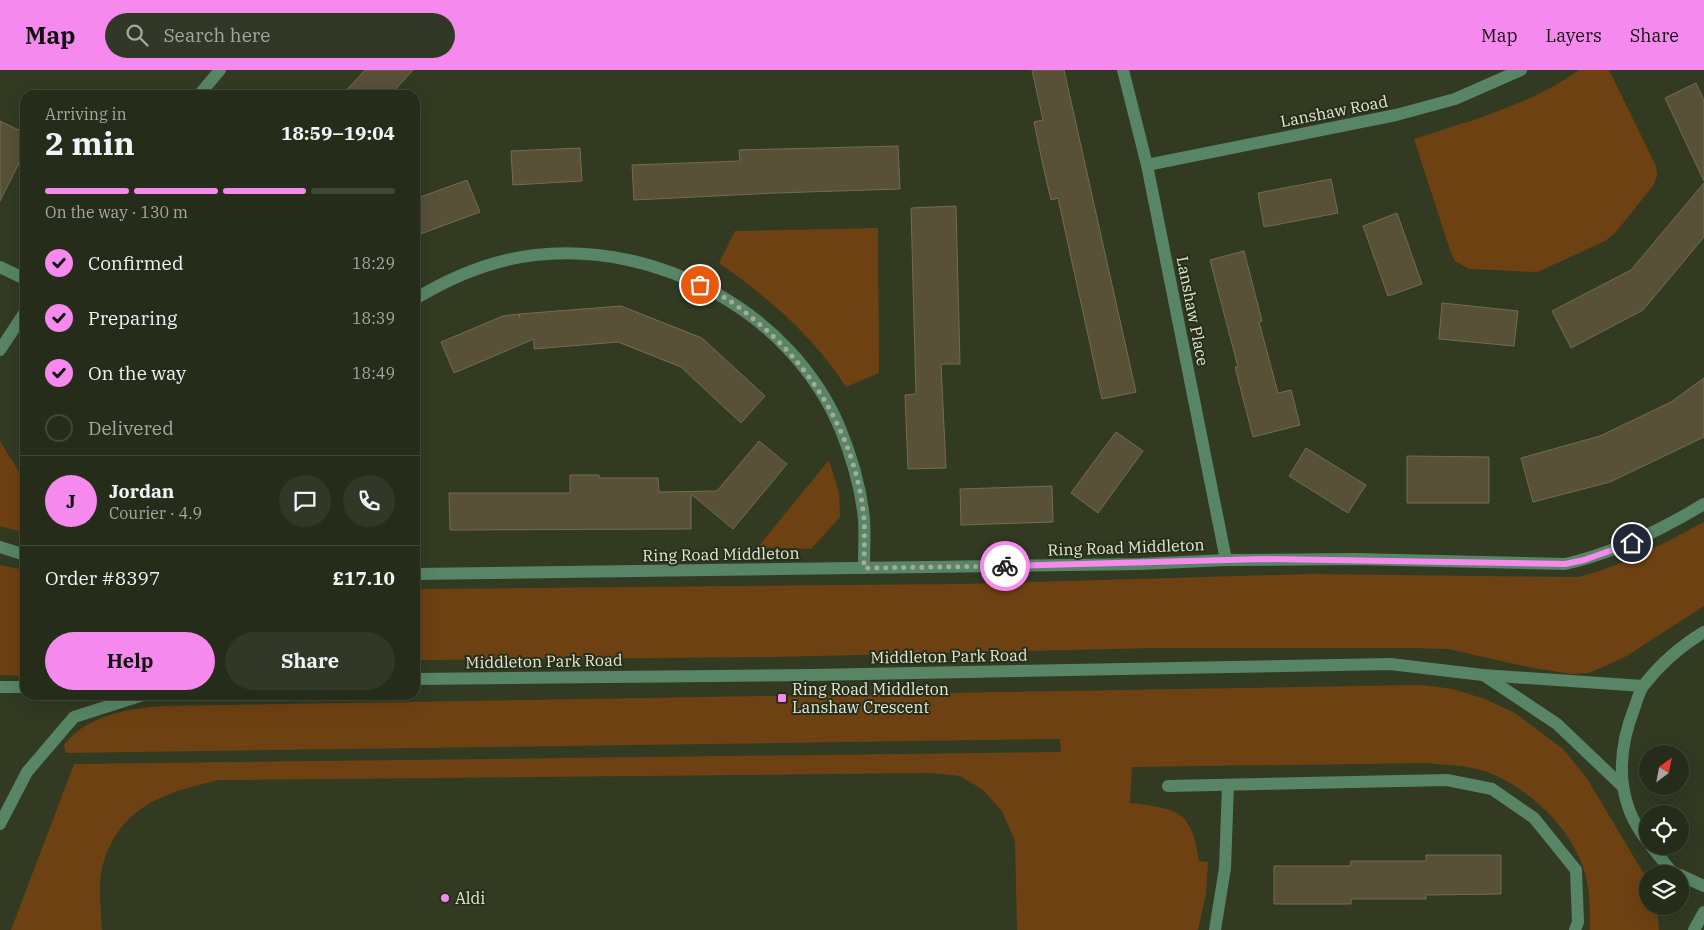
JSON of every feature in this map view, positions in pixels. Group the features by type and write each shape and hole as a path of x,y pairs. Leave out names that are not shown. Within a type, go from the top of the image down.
{"street":[{"path":"203,90 220,70"},
{"name":"Lanshaw Place","path":"1123,70 1147,165 1226,560"},
{"name":"Lanshaw Road","path":"1147,165 1396,115 1455,99 1521,70"},
{"path":"420,296 445,281 489,265 535,255 553,254 628,258 665,270 716,291 753,318 789,349 814,381 840,428 854,472 864,518 864,568"},
{"path":"0,267 20,277"},
{"path":"0,350 20,320"},
{"name":"Ring Road Middleton","path":"420,574 1140,564 1226,560 1356,559 1565,564 1584,560 1632,543 1704,504"},
{"path":"0,547 20,553"},
{"name":"Middleton Park Road","path":"1639,831 1635,826 1621,786 1624,734 1643,686 1678,648 1704,632"},
{"name":"Middleton Park Road","path":"420,679 822,675 1390,664 1483,675 1643,686"},
{"name":"Middleton Park Road","path":"1483,675 1557,724 1621,786"},
{"path":"0,687 20,687"},
{"path":"0,824 27,772 74,717 127,700"},
{"path":"1168,786 1447,780 1492,789 1534,818 1576,870 1577,926"},
{"path":"1215,930 1225,868 1228,785"},
{"path":"1658,855 1666,865"},
{"path":"1689,879 1704,886"},
{"path":"1694,930 1704,912"}],"shaded area":[{"path":"1579,70 1609,70 1656,166 1657,176 1653,186 1615,233 1605,241 1538,272 1469,269 1455,261 1414,139 1499,111 1540,93"},
{"path":"878,228 879,373 846,387 820,351 789,319 719,263 735,231"},
{"path":"0,441 20,474 20,532 0,526"},
{"path":"829,460 839,493 840,517 811,549 758,547"},
{"path":"1704,522 1704,606 1625,657 1589,673 1572,674 1533,668 1448,649 1411,648 1154,648 773,657 420,660 420,589 962,584 1311,574 1579,577 1628,560"},
{"path":"0,565 20,569 20,676 0,675"},
{"path":"1422,685 1453,689 1485,699 1515,713 1563,749 1586,777 1639,866 1639,915 1658,915 1659,930 1590,930 1588,890 1580,859 1558,824 1543,808 1509,782 1490,773 1467,767 1430,763 1132,767 1130,803 1160,807 1180,815 1192,831 1199,861 1208,862 1206,894 1198,930 1017,930 1015,841 1002,811 983,790 960,776 931,773 219,780 165,796 149,804 122,826 112,842 102,869 100,896 102,930 11,930 74,764 1061,752 1060,739 66,753 64,745 73,735 95,721 134,709 161,706"}],"building":[{"path":"365,70 413,70 395,90 347,90"},
{"path":"1032,70 1064,70 1136,392 1102,399 1058,198 1051,200 1042,161 1034,122 1043,120"},
{"path":"1696,83 1704,100 1704,181 1665,98"},
{"path":"0,121 20,131 20,161 0,201"},
{"path":"898,146 900,189 634,200 632,165 740,161 739,150"},
{"path":"580,148 582,181 513,185 511,151"},
{"path":"1331,179 1338,213 1264,227 1258,193"},
{"path":"467,180 480,212 420,234 420,197"},
{"path":"1704,183 1704,237 1643,310 1571,348 1552,311 1631,270"},
{"path":"956,206 960,364 941,364 946,468 908,469 905,395 916,394 911,208"},
{"path":"1397,213 1422,284 1388,296 1363,226"},
{"path":"1244,251 1262,321 1259,322 1278,393 1291,390 1300,425 1253,437 1235,367 1238,367 1210,260"},
{"path":"1442,303 1518,311 1514,346 1439,339"},
{"path":"621,306 702,338 765,396 741,423 681,367 618,342 534,349 534,339 454,373 441,342 503,316 518,314 520,318 519,314"},
{"path":"1704,378 1704,437 1610,482 1533,502 1521,458 1600,436 1671,402"},
{"path":"1116,432 1143,451 1098,513 1071,493"},
{"path":"759,441 787,464 733,529 691,494 691,529 450,530 449,493 570,493 570,475 599,475 599,478 658,478 659,492 717,491"},
{"path":"1306,448 1366,485 1348,513 1289,476"},
{"path":"1407,456 1489,457 1489,503 1407,503"},
{"path":"1052,486 1053,522 961,525 960,489"},
{"path":"1426,855 1501,855 1501,894 1426,895 1426,899 1351,899 1351,904 1274,904 1274,866 1350,866 1351,861 1426,861"}],"way so far":[{"path":"700,285 716,291 753,318 789,349 814,381 840,428 854,472 864,518 864,568 1005,566"}],"place":[{"name":"Ring Road Middleton Lanshaw Crescent","path":"782,698"},
{"name":"Aldi","path":"445,898"}],"route":[{"path":"1005,566 1140,564 1263,559 1356,559 1565,564 1584,560 1632,543"}]}
